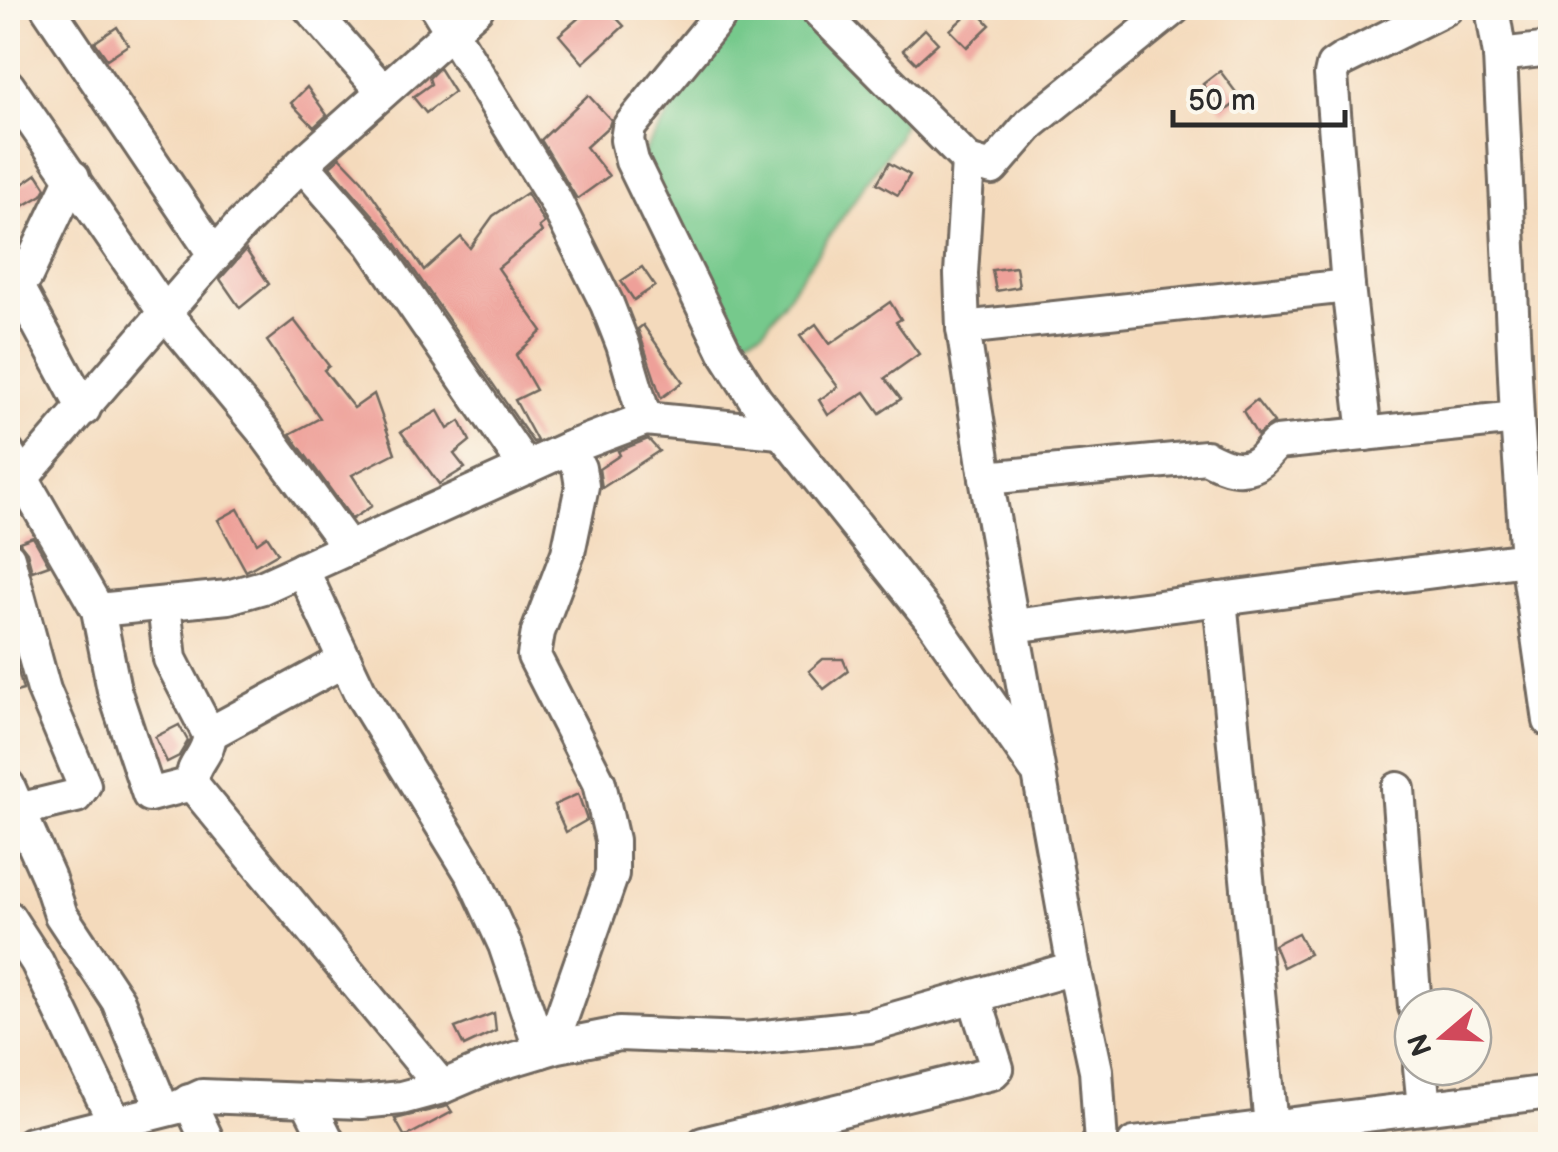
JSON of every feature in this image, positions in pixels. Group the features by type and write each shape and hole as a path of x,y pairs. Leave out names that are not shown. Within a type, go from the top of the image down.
{"street":[{"path":"48,8 214,254"},
{"path":"310,8 383,91"},
{"path":"192,784 149,795 114,690 98,610 12,476 84,409 214,254 302,164 383,91 443,18 477,8"},
{"path":"726,8 630,127 632,161 725,352 779,432 934,623 1040,776"},
{"path":"816,8 968,160 992,168 1031,122 1131,21 1174,8"},
{"path":"1365,434 1348,286 1331,74 1333,66 1446,8"},
{"path":"1492,8 1500,54 1517,418 1528,559 1550,721"},
{"path":"443,18 555,200 623,345 645,419"},
{"path":"1500,54 1550,50"},
{"path":"8,86 165,313 264,432 349,548"},
{"path":"968,160 960,274 963,328 986,478 1096,1070 1100,1144"},
{"path":"302,164 371,243 526,468"},
{"path":"8,270 26,276 73,178"},
{"path":"8,270 84,409"},
{"path":"963,328 1348,286"},
{"path":"986,478 1206,457 1226,468 1243,468 1260,461 1277,443 1517,418"},
{"path":"98,610 228,598 263,587 569,448 645,419 779,432"},
{"path":"540,1047 561,1019 612,874 612,840 599,782 534,656 538,632 568,553 582,486 580,468 569,448"},
{"path":"8,558 44,690 84,785 76,796 13,798 61,915 118,1001 176,1106 209,1144"},
{"path":"1013,626 1528,559"},
{"path":"302,569 360,692 473,876 505,945 540,1047"},
{"path":"1220,599 1272,1126"},
{"path":"164,604 170,660 209,734 210,745 194,768 192,784 442,1087"},
{"path":"209,734 345,660"},
{"path":"1398,790 1414,987"},
{"path":"8,916 37,962 116,1123"},
{"path":"30,1144 202,1096 361,1102 401,1098 442,1087 540,1047 619,1034 744,1039 869,1026 1074,968"},
{"path":"703,1144 992,1073 997,1068 974,996"},
{"path":"1422,1087 1424,1108"},
{"path":"1134,1144 1550,1092"},
{"path":"307,1100 329,1144"}],"green space":[{"path":"742,8 799,8 906,114 897,139 764,330 735,342 641,156"}],"building":[{"path":"590,8 607,8 624,26 583,63 559,35"},
{"path":"974,8 990,25 967,47 950,30"},
{"path":"117,27 128,45 107,59 95,42"},
{"path":"925,29 938,43 916,63 903,50"},
{"path":"439,68 454,92 426,113 413,97 431,84 429,78"},
{"path":"1220,71 1241,99 1224,112 1203,84"},
{"path":"307,87 327,115 314,127 291,103"},
{"path":"588,95 611,120 586,147 609,176 577,199 541,140"},
{"path":"340,157 362,180 424,270 461,237 470,248 493,216 527,193 544,223 539,227 542,232 498,268 542,331 516,355 536,390 515,400 537,441 533,442 387,231 330,166"},
{"path":"889,163 910,175 898,195 877,183"},
{"path":"37,174 46,188 42,195 8,215 8,194"},
{"path":"246,250 269,284 240,308 220,279"},
{"path":"642,267 655,286 634,300 621,281"},
{"path":"1016,267 1019,287 996,291 992,270"},
{"path":"890,302 901,319 896,322 919,354 885,378 901,399 880,413 865,392 828,415 819,400 838,387 800,336 816,324 830,344"},
{"path":"294,320 329,366 324,370 354,408 374,394 395,453 352,475 372,506 352,519 290,434 320,418 267,341"},
{"path":"643,325 683,382 661,398 638,329"},
{"path":"1256,400 1274,423 1257,435 1243,411"},
{"path":"438,411 448,429 460,421 470,441 454,454 465,468 439,484 401,432"},
{"path":"648,439 659,451 602,488 599,469 620,455 618,451"},
{"path":"238,509 257,543 267,536 278,553 246,571 218,520"},
{"path":"33,537 49,565 32,571 27,552 19,542"},
{"path":"8,633 23,690 8,694"},
{"path":"823,659 843,659 848,671 824,689 809,671"},
{"path":"179,725 188,741 179,756 167,762 155,737"},
{"path":"578,794 587,820 566,832 554,805"},
{"path":"1298,933 1309,954 1283,967 1274,945"},
{"path":"494,1013 496,1031 464,1046 455,1028"},
{"path":"448,1106 452,1112 405,1137 395,1119"}]}
